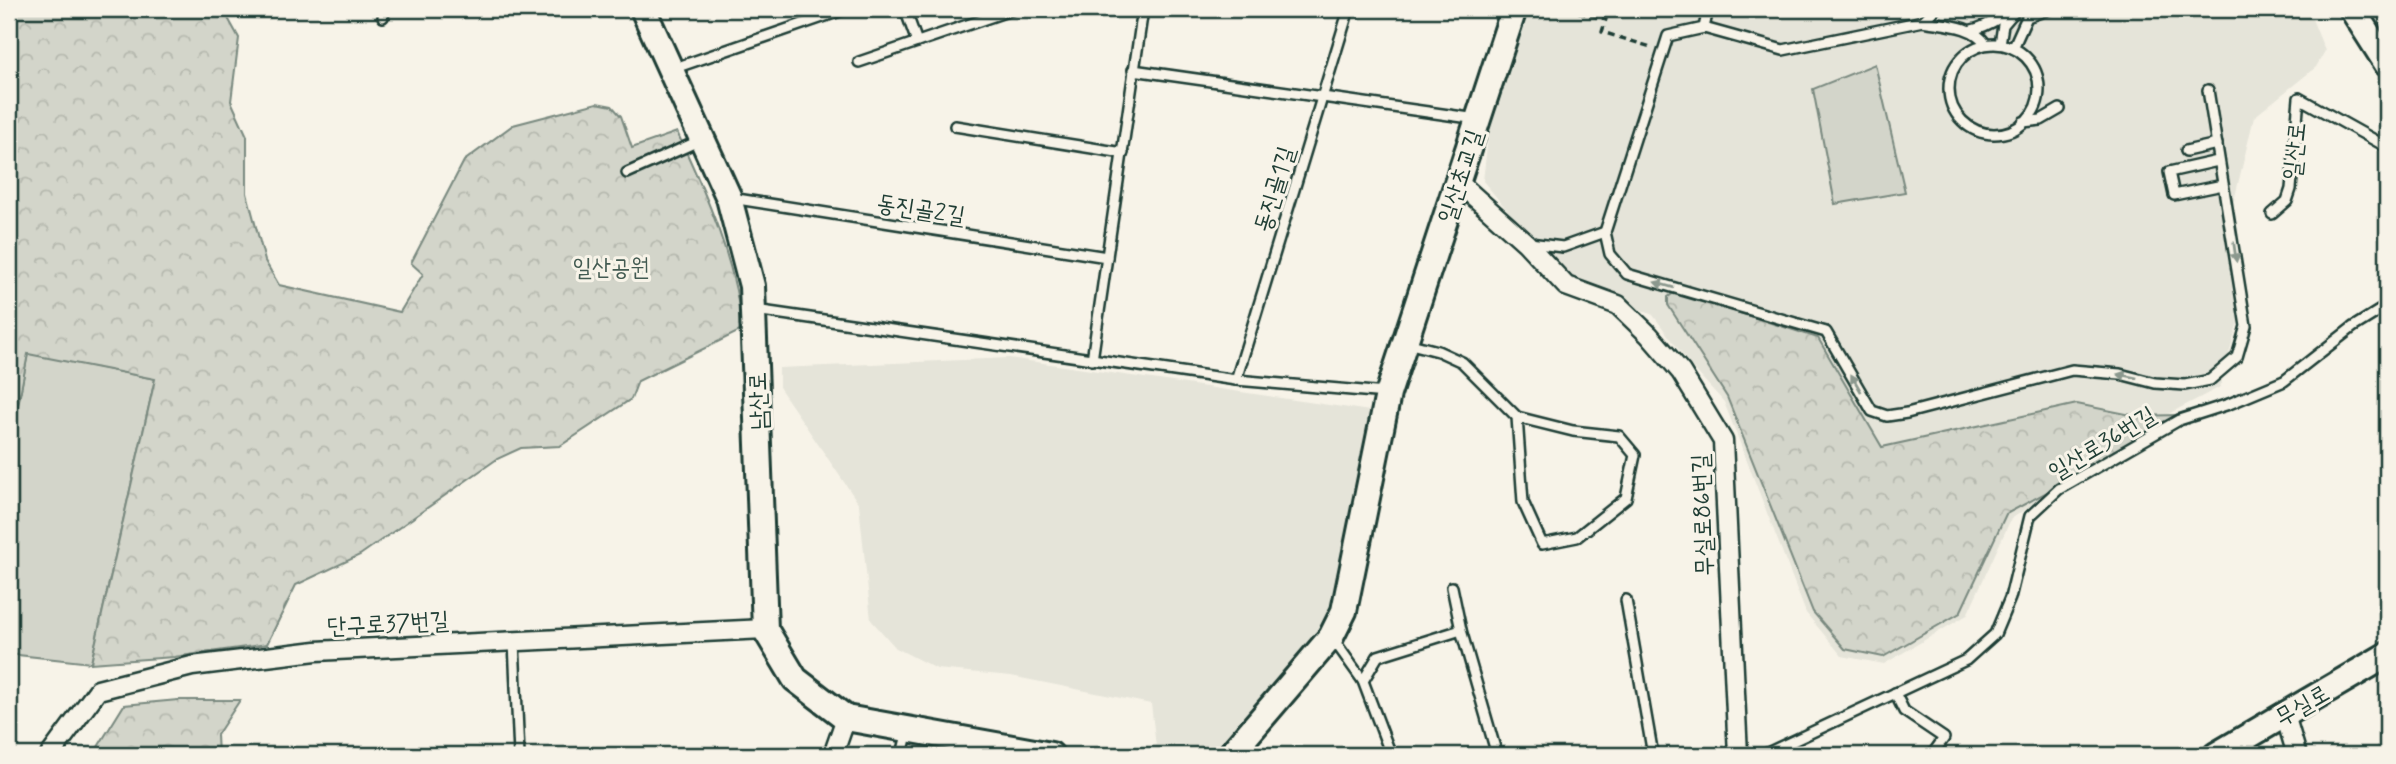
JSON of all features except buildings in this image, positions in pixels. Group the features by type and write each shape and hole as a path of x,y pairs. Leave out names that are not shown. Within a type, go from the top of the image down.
{"street":[{"name":"남산로","path":"643,9 729,198 750,277 755,310 765,629 795,679 846,718 908,730 977,748 1051,755"},
{"name":"일산초교길","path":"1230,755 1331,637 1344,611 1388,394 1514,9"},
{"path":"2352,9 2387,64"},
{"name":"무실로86번길","path":"1458,182 1526,243 1566,286 1618,305 1649,335 1681,372 1723,440 1738,755"},
{"name":"단구로37번길","path":"50,755 98,690 192,666 316,651 765,629"},
{"name":"무실로","path":"2216,755 2387,655"},
{"path":"2285,716 2297,755"},
{"path":"833,755 846,718"}],"lane":[{"path":"671,69 846,9"},
{"path":"905,9 917,42"},
{"path":"859,62 1014,9"},
{"path":"1092,360 1143,9"},
{"name":"동진골1길","path":"1236,380 1349,9"},
{"path":"1704,28 1708,9"},
{"path":"1923,21 1936,9"},
{"path":"1971,30 1992,26 1999,17 2017,9"},
{"path":"2000,44 2003,25 2017,9"},
{"path":"2013,48 2027,18 2050,9"},
{"path":"1986,44 1979,34 1971,30 1923,21 1783,51 1704,28 1668,36 1605,232 1610,254 1627,274 1826,332 1872,411 1887,416 2072,370 2120,374 2154,383 2185,385 2210,380 2237,357 2246,327 2208,90"},
{"path":"2023,122 2036,101 2038,79 2033,67 2013,48 2000,44 1986,44 1960,59 1948,87 1951,102 1963,121 1983,132 1998,133 2023,122 2041,120 2060,109 2042,109 2036,101"},
{"path":"1133,70 1479,120"},
{"name":"일산로","path":"2272,214 2287,201 2291,189 2299,98 2387,147"},
{"path":"956,126 1123,153"},
{"path":"627,173 703,139"},
{"path":"2186,151 2217,144"},
{"path":"2218,161 2169,172 2174,195 2223,185"},
{"name":"동진골2길","path":"729,198 1107,257"},
{"path":"1526,243 1563,247 1605,232"},
{"name":"일산로36번길","path":"1763,755 1966,660 1995,634 2010,598 2031,516 2059,489 2130,445 2179,420 2229,404 2284,381 2353,327 2387,306"},
{"path":"755,310 1236,380 1388,394"},
{"path":"1405,343 1438,351 1462,362 1517,417 1573,431 1619,436 1635,455 1626,498 1577,537 1557,544 1542,544 1523,502 1517,417"},
{"path":"1452,587 1461,630 1497,755"},
{"path":"1626,600 1653,755"},
{"path":"1363,681 1378,656 1461,630"},
{"path":"1331,637 1363,681 1391,755"},
{"path":"514,642 519,755"},
{"path":"1895,694 1904,711 1944,738 1932,755"},
{"path":"901,755 908,730"}],"path":[{"path":"1567,9 1606,19 1602,32 1648,47"}],"shaded area":[{"path":"1530,9 2308,9 2325,51 2316,67 2254,117 2233,205 2242,307 2220,387 2153,422 2011,519 1967,615 1884,664 1842,656 1806,613 1724,402 1691,366 1653,315 1561,275 1483,181 1488,137"},
{"path":"1009,358 1370,411 1339,608 1221,755 1157,755 1151,704 1011,676 937,669 896,648 871,620 859,504 779,387 779,368"}],"green space":[{"name":"일산공원","path":"9,9 223,9 239,38 231,101 247,136 247,193 265,261 279,285 400,312 423,274 411,263 464,161 513,125 597,103 612,106 621,116 632,148 677,132 718,228 739,304 742,330 638,381 631,399 560,446 521,448 497,459 360,555 296,585 267,644 174,657 91,663 155,379 28,354 9,451"},
{"path":"1875,64 1905,192 1835,204 1813,89"},
{"path":"1675,292 1818,338 1882,447 2077,404 2136,416 2176,415 2154,435 2006,514 1960,613 1883,657 1845,649 1813,612 1727,397 1668,305 1668,297"},
{"path":"28,353 155,379 91,663 9,654 9,451"},
{"path":"178,700 240,700 217,735 218,755 93,755 124,705"}]}
